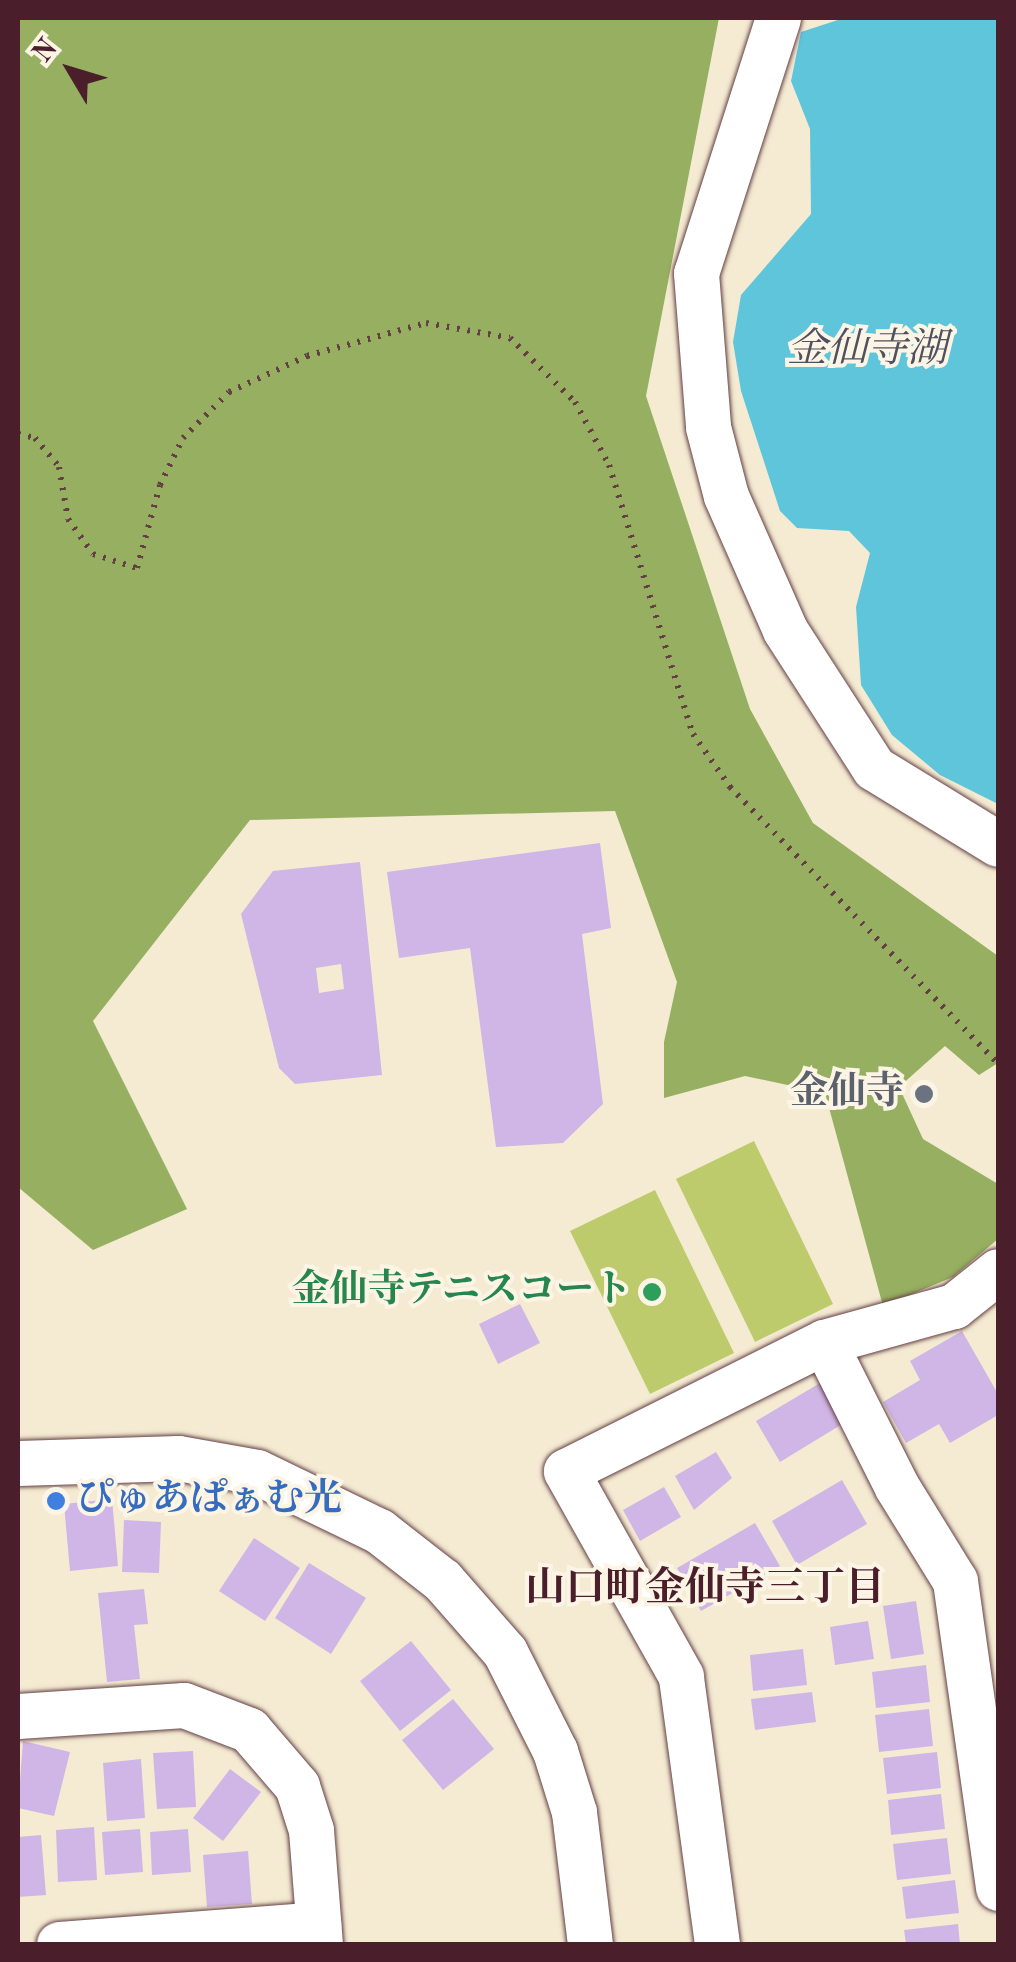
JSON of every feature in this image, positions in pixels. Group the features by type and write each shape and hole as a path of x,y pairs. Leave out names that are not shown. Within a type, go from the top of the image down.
{"street":[{"path":"778,18 696,273 708,427 726,496 785,630 874,768 998,844"},
{"path":"717,1944 681,1676 566,1471 824,1342 954,1306 998,1271"},
{"path":"824,1342 897,1487 955,1582 998,1888"},
{"path":"18,1464 178,1458 258,1472 379,1531 442,1580 505,1652 555,1751 574,1812 590,1944"},
{"path":"18,1716 184,1705 249,1730 298,1786 311,1830 319,1934 59,1944"}],"path":[{"path":"18,434 35,438 59,467 68,520 92,554 137,568 160,485 184,438 229,392 307,356 426,323 510,338 575,402 609,465 692,734 730,787 998,1064"}],"green space":[{"path":"18,18 719,18 646,396 750,709 813,823 998,956 998,1063 979,1075 945,1046 899,1087 923,1139 998,1184 998,1239 953,1277 883,1306 825,1093 745,1076 664,1098 664,1042 677,982 615,811 250,820 93,1021 187,1209 93,1250 18,1187"},
{"name":"金仙寺テニスコート","path":"754,1141 833,1304 755,1342 676,1179"},
{"name":"金仙寺テニスコート","path":"655,1190 734,1353 650,1394 570,1231"}],"water":[{"name":"金仙寺湖","path":"844,18 998,18 998,804 940,775 892,735 861,685 856,607 870,553 849,531 797,528 780,511 741,391 733,342 741,295 811,214 810,129 791,81 801,32"}],"building":[{"path":"600,843 611,928 582,934 603,1104 563,1143 496,1147 470,948 399,958 387,872"},
{"path":"360,862 382,1075 295,1084 279,1068 241,914 273,871","holes":["341,964 344,989 319,993 316,968"]},
{"path":"520,1304 540,1343 498,1364 479,1324"},
{"path":"962,1331 998,1394 998,1415 950,1443 939,1424 906,1443 883,1402 920,1380 910,1361"},
{"path":"820,1383 844,1423 780,1462 756,1421"},
{"path":"716,1452 732,1478 694,1510 675,1476"},
{"path":"842,1480 867,1524 797,1565 772,1521"},
{"path":"664,1487 681,1517 640,1541 623,1510"},
{"path":"112,1499 118,1566 70,1571 64,1504"},
{"path":"124,1520 161,1522 159,1573 122,1572"},
{"path":"755,1523 780,1566 701,1611 677,1568"},
{"path":"254,1538 300,1568 265,1621 219,1591"},
{"path":"309,1563 366,1598 331,1654 275,1618"},
{"path":"144,1589 148,1624 134,1625 140,1679 107,1682 98,1593"},
{"path":"916,1601 924,1654 891,1659 883,1606"},
{"path":"868,1621 874,1659 835,1665 830,1627"},
{"path":"411,1641 451,1690 400,1731 360,1681"},
{"path":"803,1649 807,1685 753,1691 750,1655"},
{"path":"926,1665 930,1702 876,1708 872,1672"},
{"path":"812,1692 816,1722 755,1730 751,1699"},
{"path":"453,1699 494,1749 443,1790 402,1740"},
{"path":"929,1709 933,1746 879,1752 875,1715"},
{"path":"23,1741 70,1752 54,1816 18,1808"},
{"path":"193,1751 196,1807 157,1809 153,1753"},
{"path":"937,1752 941,1788 887,1794 883,1758"},
{"path":"141,1759 145,1818 107,1821 103,1763"},
{"path":"230,1769 261,1792 223,1841 193,1818"},
{"path":"941,1794 945,1829 891,1835 888,1800"},
{"path":"94,1827 97,1880 58,1882 56,1830"},
{"path":"140,1829 143,1872 105,1875 102,1832"},
{"path":"188,1829 191,1872 152,1875 150,1832"},
{"path":"41,1835 46,1895 18,1897 18,1837"},
{"path":"947,1838 951,1874 897,1880 893,1844"},
{"path":"248,1851 252,1904 207,1907 203,1855"},
{"path":"955,1880 959,1913 906,1919 902,1887"},
{"path":"958,1924 960,1944 906,1944 904,1930"}],"place":[{"name":"金仙寺","path":"924,1094"},
{"name":"金仙寺テニスコート","path":"652,1292"},
{"name":"ぴゅあぱぁむ光","path":"56,1501"}],"district":[{"name":"山口町金仙寺三丁目","path":"705,1590"}]}
